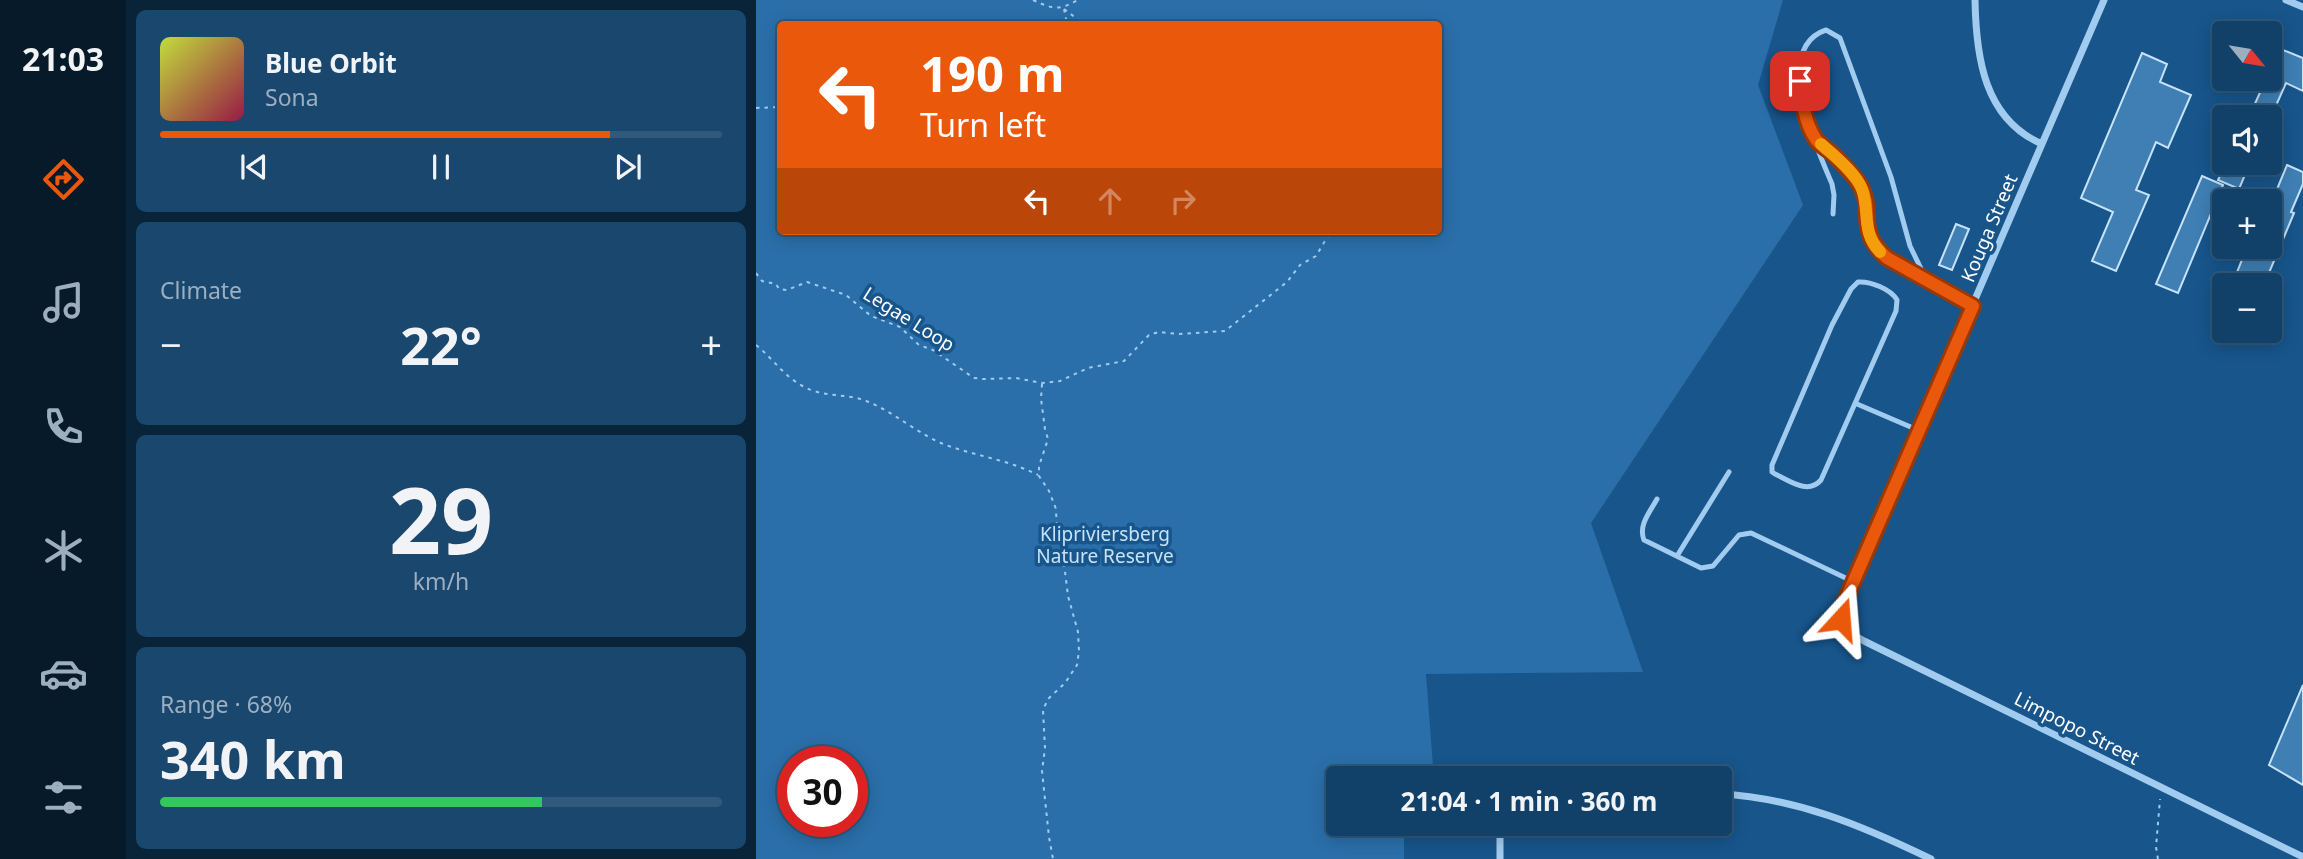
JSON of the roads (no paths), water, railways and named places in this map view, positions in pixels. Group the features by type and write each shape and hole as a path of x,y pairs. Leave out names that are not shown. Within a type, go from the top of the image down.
{"street":[{"path":"1975,0 1977,48 1984,77 2012,126 2026,137 2042,144"},
{"name":"Kouga Street","path":"1842,623 1842,608 2104,0"},
{"path":"2286,0 2303,7"},
{"name":"Limpopo Street","path":"1842,623 1847,631 1864,641 2303,857"},
{"path":"1732,795 1814,810 1880,834 1931,859"},
{"path":"1500,836 1500,859"}],"lane":[{"path":"1833,214 1832,184 1804,112 1800,81 1802,57 1808,41 1816,33 1826,30 1834,32 1840,38 1891,177 1910,246 1926,279"},
{"path":"1815,140 1836,157 1859,184 1865,200 1866,224 1877,249 1887,258 1973,306"},
{"path":"1858,282 1866,282 1893,294 1898,305 1857,404 1817,485 1804,488 1772,472 1772,464 1832,326 1853,286 1858,282"},
{"path":"1857,404 1920,431"},
{"path":"1677,556 1729,472"},
{"path":"1657,499 1642,527 1642,537 1647,542 1701,568 1707,568 1718,561 1739,535 1751,533 1854,582"}],"park label":[{"name":"Klipriviersberg Nature Reserve","path":"1105,545"}]}
